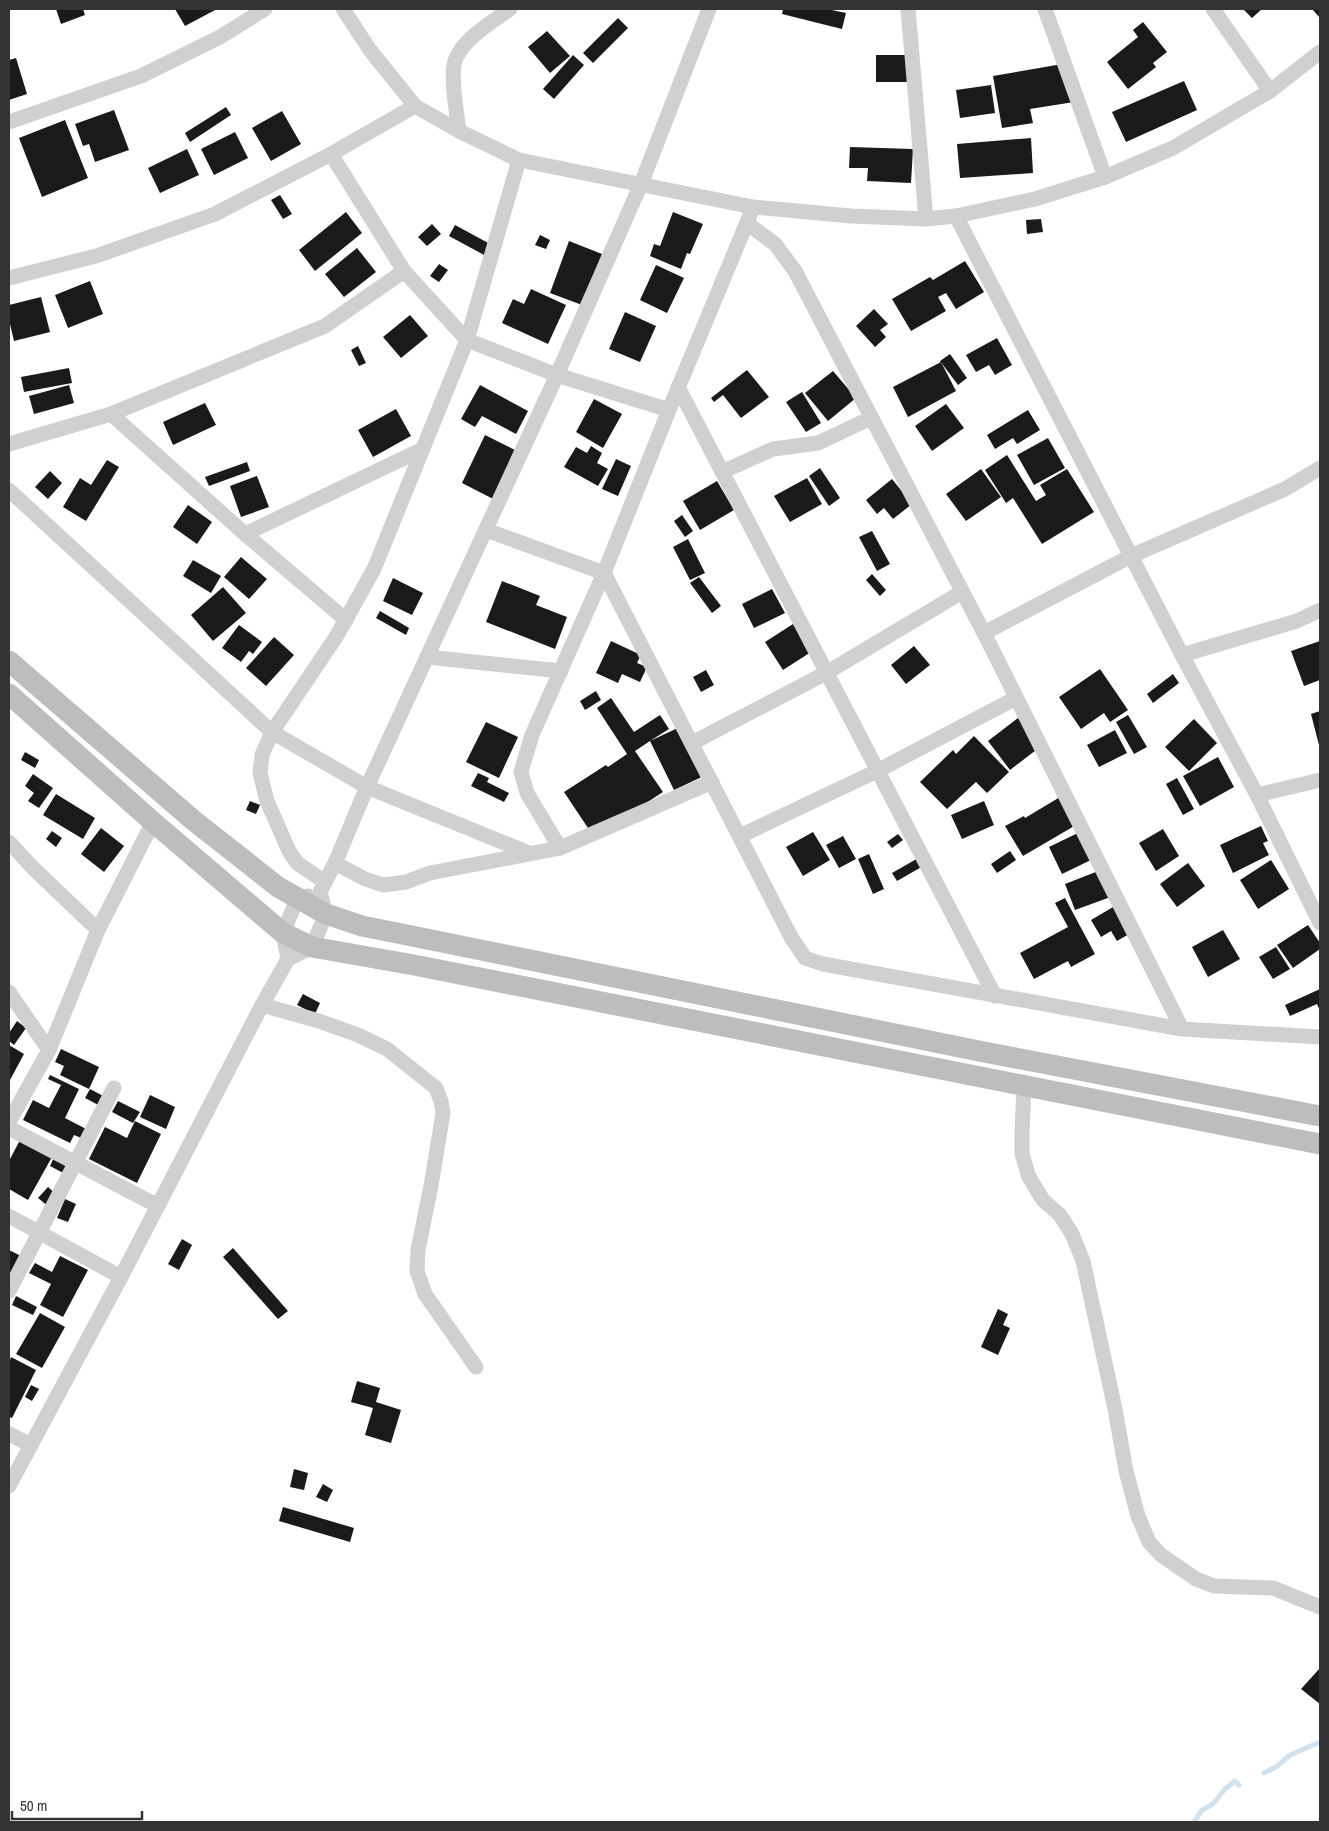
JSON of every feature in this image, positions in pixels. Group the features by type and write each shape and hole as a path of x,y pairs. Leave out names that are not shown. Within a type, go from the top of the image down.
{"main road":[{"path":"9,661 193,820 278,887 326,914 362,926 416,937 980,1051 1320,1116"},
{"path":"9,694 153,822 283,933 312,947 414,965 1320,1144"}],"street":[{"path":"9,122 141,76 220,37 265,9"},
{"path":"343,9 370,50 415,106 459,131 519,160 752,207 851,216 926,219 956,216 1035,200 1105,177 1173,148 1270,91 1320,52"},
{"path":"459,131 453,74 455,58 467,42 510,9"},
{"path":"288,959 283,933 297,899 322,887 335,863 367,787 557,375 641,184 710,9"},
{"path":"908,9 926,219"},
{"path":"1045,9 1105,177"},
{"path":"1213,9 1270,91"},
{"path":"9,278 96,256 216,214 331,154 415,106"},
{"path":"331,154 404,271 467,340 557,375 669,410"},
{"path":"9,1486 288,959 312,947 326,914 322,887 297,863 289,851 267,801 260,773 262,755 272,732 336,637 374,569 467,340 519,160"},
{"path":"560,848 527,792 522,772 532,736 604,574 752,207"},
{"path":"956,216 1130,556 1257,795 1320,923"},
{"path":"747,223 774,244 795,271 984,633 1182,1029"},
{"path":"9,444 111,414 325,326 404,271"},
{"path":"678,387 876,771 995,996"},
{"path":"111,414 245,534 346,620"},
{"path":"722,472 773,449 818,444 872,418"},
{"path":"245,534 423,449"},
{"path":"984,633 1130,556 1285,489 1320,468"},
{"path":"9,490 272,732 367,787 529,853"},
{"path":"486,530 604,574 791,937 805,958 822,964 1182,1029 1320,1037"},
{"path":"692,743 826,673 962,592"},
{"path":"1182,655 1297,621 1320,610"},
{"path":"427,657 561,670"},
{"path":"740,836 876,771 1016,698"},
{"path":"1257,795 1320,780"},
{"path":"335,863 365,879 382,885 406,882 430,873 560,848 712,782"},
{"path":"9,1122 49,1050 98,930 153,822"},
{"path":"9,842 33,868 98,930"},
{"path":"9,994 49,1050"},
{"path":"262,1006 319,1020 358,1034 387,1050 436,1088 442,1101 443,1113 418,1250 417,1271 425,1294 476,1367"},
{"path":"1024,1086 1022,1132 1024,1162 1029,1177 1043,1200 1060,1215 1072,1234 1083,1260 1115,1409 1126,1471 1138,1516 1149,1542 1161,1555 1196,1579 1214,1586 1274,1588 1320,1607"},
{"path":"9,1290 114,1088"},
{"path":"9,1128 158,1206"},
{"path":"9,1216 121,1277"},
{"path":"9,1434 31,1446"}],"building":[{"path":"56,9 83,9 85,15 61,24"},
{"path":"175,9 217,9 185,26"},
{"path":"783,9 827,9 846,13 842,29 782,14"},
{"path":"1243,9 1262,9 1252,18"},
{"path":"1312,9 1320,9 1320,18"},
{"path":"618,18 628,28 593,63 583,53"},
{"path":"1143,22 1167,52 1153,63 1156,67 1128,89 1107,62 1138,37 1133,30"},
{"path":"547,31 570,56 550,73 528,47"},
{"path":"573,55 584,65 554,99 543,89"},
{"path":"876,55 910,55 911,82 876,82"},
{"path":"16,58 27,94 9,100 9,60"},
{"path":"1068,63 1074,102 1030,109 1033,123 1002,128 993,76"},
{"path":"1184,81 1197,110 1126,142 1112,112"},
{"path":"991,85 995,113 960,118 956,90"},
{"path":"226,107 231,115 190,142 185,133"},
{"path":"114,110 129,150 95,162 89,144 83,146 75,124"},
{"path":"282,111 301,144 271,161 252,128"},
{"path":"65,120 88,178 42,197 19,138"},
{"path":"235,132 248,158 214,175 201,149"},
{"path":"1031,138 1033,173 960,178 957,144"},
{"path":"850,147 913,149 911,183 867,181 868,168 849,168"},
{"path":"187,149 199,175 160,193 148,168"},
{"path":"280,195 292,214 283,219 271,200"},
{"path":"346,212 362,233 315,271 299,250"},
{"path":"673,212 703,224 690,254 687,253 681,269 650,256 654,244 660,246"},
{"path":"1041,219 1043,232 1027,234 1026,220"},
{"path":"432,224 441,234 427,246 418,237"},
{"path":"455,225 492,245 486,256 449,236"},
{"path":"540,235 550,240 546,249 535,245"},
{"path":"569,241 602,254 582,305 550,293"},
{"path":"357,248 376,272 344,297 325,274"},
{"path":"965,261 984,292 956,309 946,293 938,297 946,311 911,331 892,299 930,277 933,280"},
{"path":"439,264 448,270 439,282 430,276"},
{"path":"656,265 684,278 667,313 640,300"},
{"path":"90,281 103,314 68,328 55,295"},
{"path":"531,289 566,305 548,344 502,323 513,299 524,304"},
{"path":"41,297 50,332 14,341 9,320 9,305"},
{"path":"874,309 888,324 880,330 886,337 875,347 856,326"},
{"path":"625,312 656,326 640,362 609,349"},
{"path":"410,315 428,336 401,358 383,337"},
{"path":"997,338 1012,365 995,375 989,365 976,372 966,355"},
{"path":"358,346 366,363 359,366 351,350"},
{"path":"950,354 967,378 958,385 940,361"},
{"path":"941,362 956,391 908,417 893,387"},
{"path":"69,368 72,383 24,392 21,377"},
{"path":"747,370 769,397 741,418 723,395 714,402 711,398"},
{"path":"833,371 856,398 828,421 805,393"},
{"path":"69,385 74,403 34,414 29,396"},
{"path":"480,385 528,411 516,434 482,416 475,427 461,419"},
{"path":"802,392 821,423 806,432 786,402"},
{"path":"594,399 622,414 603,448 576,432"},
{"path":"205,403 216,425 173,445 163,422"},
{"path":"946,404 964,428 932,451 915,426"},
{"path":"396,409 411,436 373,457 358,430"},
{"path":"1028,410 1040,430 1017,444 1013,438 995,449 987,435"},
{"path":"485,435 523,454 499,502 462,483"},
{"path":"1048,438 1065,468 1034,485 1017,455"},
{"path":"591,446 602,453 597,463 608,469 598,486 564,467 576,447 587,453"},
{"path":"1007,455 1036,501 1046,495 1040,485 1067,469 1094,512 1042,544 1013,498 1006,503 985,470"},
{"path":"616,459 631,466 618,496 602,489"},
{"path":"107,460 119,467 86,521 63,507 80,478 91,485"},
{"path":"247,462 250,471 209,486 205,477"},
{"path":"820,468 840,498 829,506 809,476"},
{"path":"981,469 1001,497 966,521 946,494"},
{"path":"50,471 62,483 48,499 35,487"},
{"path":"257,476 269,507 241,517 230,486"},
{"path":"807,478 822,504 790,522 774,496"},
{"path":"892,479 912,504 893,519 884,508 877,514 866,500"},
{"path":"717,481 734,510 700,530 683,501"},
{"path":"188,505 212,522 197,544 173,527"},
{"path":"682,515 693,531 685,537 674,521"},
{"path":"872,531 890,564 877,571 859,537"},
{"path":"688,539 705,573 690,580 673,547"},
{"path":"241,557 267,579 249,599 224,577"},
{"path":"193,560 221,576 211,593 183,576"},
{"path":"872,574 886,590 880,596 866,580"},
{"path":"699,577 721,606 712,613 690,583"},
{"path":"393,578 423,593 412,615 383,601"},
{"path":"502,581 540,596 536,605 567,617 555,649 486,622"},
{"path":"223,587 246,613 213,641 191,615"},
{"path":"772,589 785,613 754,628 742,604"},
{"path":"380,611 409,628 406,635 376,618"},
{"path":"793,624 811,652 783,670 765,642"},
{"path":"239,625 262,642 253,654 249,651 241,662 222,648"},
{"path":"274,637 294,655 266,686 246,668"},
{"path":"611,641 641,655 637,663 647,667 640,682 622,674 618,683 596,673"},
{"path":"1320,641 1320,680 1304,686 1291,651"},
{"path":"914,646 930,665 906,684 891,665"},
{"path":"1100,669 1128,710 1110,722 1104,713 1081,729 1059,697"},
{"path":"706,670 714,685 701,692 693,677"},
{"path":"1173,674 1179,683 1153,703 1147,694"},
{"path":"596,691 601,700 585,710 580,701"},
{"path":"611,698 634,732 660,715 669,729 635,751 663,792 594,837 564,792 627,754 597,708"},
{"path":"1320,711 1320,749 1311,714"},
{"path":"1128,715 1147,747 1134,754 1116,722"},
{"path":"1018,718 1040,747 1010,770 988,741"},
{"path":"1194,719 1217,743 1189,771 1165,747"},
{"path":"486,722 518,737 499,778 466,762"},
{"path":"682,726 706,775 674,790 650,741"},
{"path":"1115,730 1127,753 1099,767 1087,745"},
{"path":"974,736 1009,772 987,793 976,782 947,809 920,782 953,750 956,754"},
{"path":"25,752 39,760 35,768 21,760"},
{"path":"1218,757 1234,787 1200,806 1183,776"},
{"path":"478,773 489,778 487,782 509,793 504,802 471,786"},
{"path":"33,774 53,788 39,808 28,801 34,793 25,786"},
{"path":"1177,778 1194,809 1183,815 1166,784"},
{"path":"56,794 95,818 83,839 43,815"},
{"path":"1060,797 1076,825 1023,856 1005,826 1024,816 1025,818"},
{"path":"250,801 260,805 256,814 246,810"},
{"path":"984,801 994,825 962,839 951,815"},
{"path":"1261,826 1268,841 1263,843 1269,855 1233,873 1220,845"},
{"path":"101,828 124,846 104,872 81,854"},
{"path":"1163,829 1179,856 1156,871 1139,843"},
{"path":"52,831 62,838 56,847 46,839"},
{"path":"813,832 830,860 803,876 786,847"},
{"path":"1080,832 1093,859 1062,874 1049,847"},
{"path":"898,834 903,840 892,848 887,842"},
{"path":"843,836 856,859 839,868 826,845"},
{"path":"1010,851 1016,860 997,873 991,864"},
{"path":"869,854 884,889 873,894 858,859"},
{"path":"920,857 925,865 897,881 892,873"},
{"path":"1271,860 1289,889 1258,909 1240,880"},
{"path":"1188,863 1205,886 1177,907 1160,884"},
{"path":"1106,868 1116,895 1075,910 1065,884"},
{"path":"1065,898 1095,954 1071,967 1068,961 1034,979 1020,953 1068,927 1055,903"},
{"path":"1120,903 1136,930 1117,941 1111,931 1101,937 1091,920"},
{"path":"1308,925 1320,943 1320,949 1293,968 1277,945"},
{"path":"1223,930 1240,959 1208,977 1192,947"},
{"path":"1276,947 1290,969 1273,979 1259,957"},
{"path":"1320,989 1320,1011 1317,1004 1290,1016 1285,1005"},
{"path":"303,994 320,1003 315,1014 297,1005"},
{"path":"17,1021 26,1028 14,1045 9,1041 9,1033"},
{"path":"9,1045 24,1054 10,1080 9,1079"},
{"path":"61,1049 99,1067 89,1089 60,1075 64,1066 55,1062"},
{"path":"50,1075 79,1089 65,1118 90,1131 86,1140 74,1135 70,1143 23,1120 33,1100 49,1108 61,1085 48,1079"},
{"path":"90,1089 109,1099 104,1108 85,1098"},
{"path":"150,1095 175,1107 166,1129 140,1117"},
{"path":"118,1101 140,1112 133,1123 112,1112"},
{"path":"135,1121 161,1134 137,1183 89,1159 105,1127 127,1138"},
{"path":"20,1140 52,1157 28,1200 9,1189 9,1161"},
{"path":"55,1155 73,1164 67,1175 50,1166"},
{"path":"48,1187 58,1196 49,1207 38,1198"},
{"path":"65,1199 76,1204 68,1222 57,1218"},
{"path":"182,1239 192,1245 179,1270 168,1264"},
{"path":"233,1248 288,1311 278,1319 223,1257"},
{"path":"9,1250 25,1258 15,1277 9,1274"},
{"path":"60,1256 88,1270 63,1317 40,1305 51,1284 29,1273 35,1263 52,1272"},
{"path":"16,1296 37,1307 33,1315 12,1305"},
{"path":"998,1309 1008,1314 1003,1325 1010,1328 998,1355 981,1347"},
{"path":"40,1313 65,1327 42,1368 16,1354"},
{"path":"11,1357 36,1370 12,1418 9,1417 9,1363"},
{"path":"357,1381 380,1388 376,1402 401,1410 391,1443 365,1435 373,1408 351,1402"},
{"path":"31,1385 39,1389 32,1401 25,1397"},
{"path":"294,1469 308,1473 304,1490 290,1487"},
{"path":"323,1484 333,1490 327,1502 316,1497"},
{"path":"283,1507 354,1528 350,1542 279,1521"},
{"path":"1320,1668 1320,1704 1301,1689"}],"waterway":[{"path":"1264,1773 1276,1767 1290,1755 1320,1742"},
{"path":"1194,1822 1202,1810 1213,1804 1224,1790 1235,1781 1239,1785"}]}
